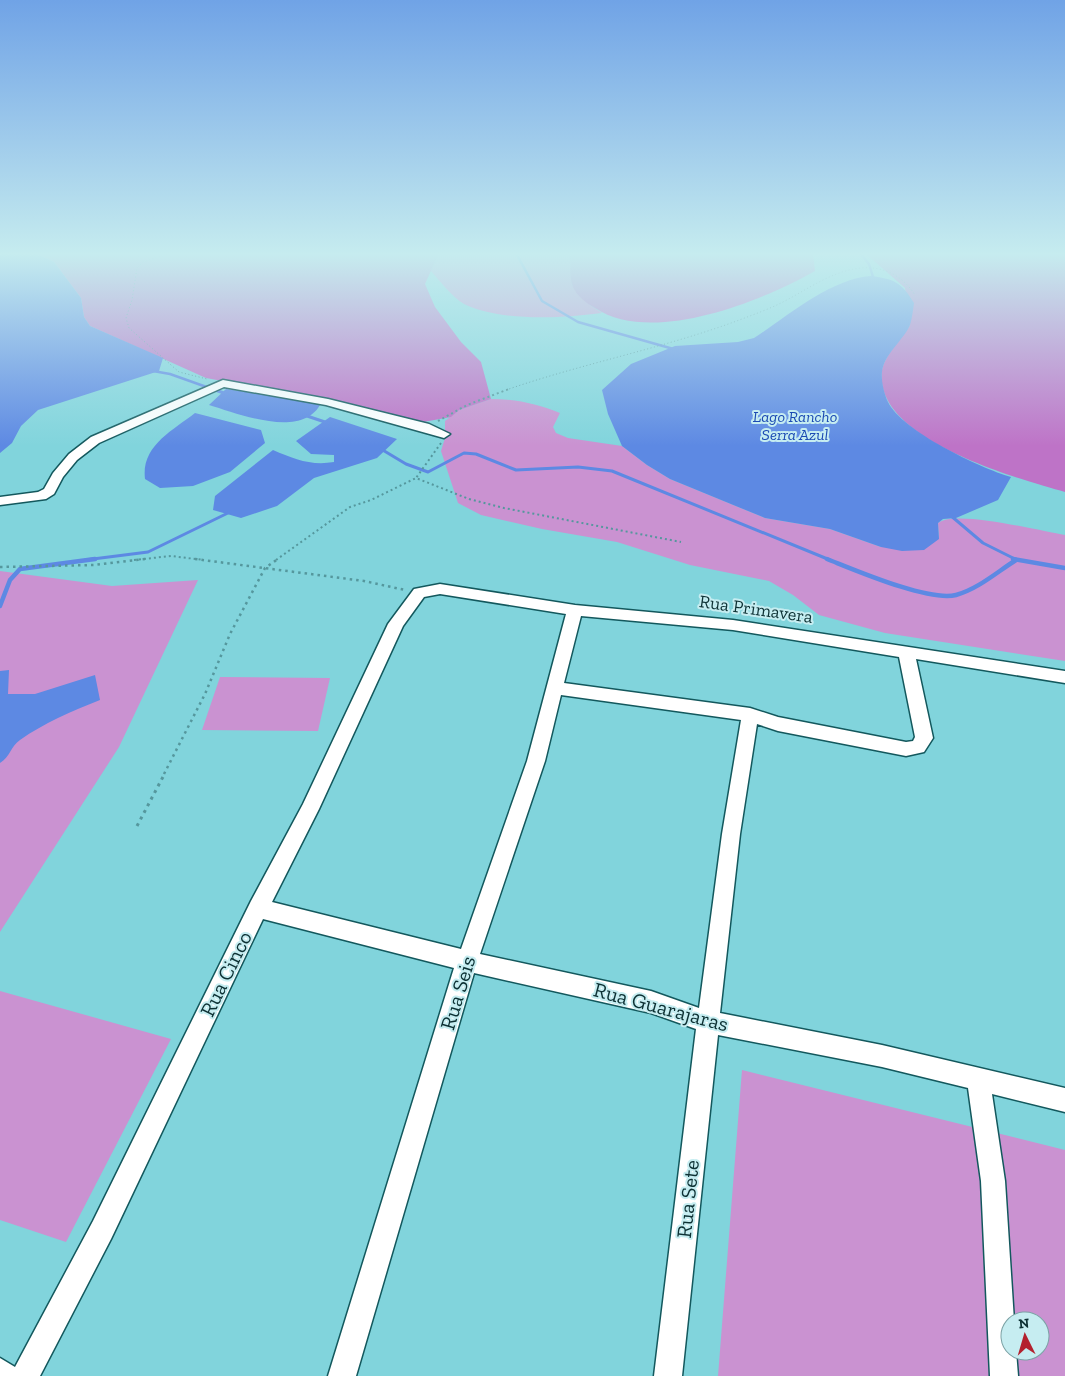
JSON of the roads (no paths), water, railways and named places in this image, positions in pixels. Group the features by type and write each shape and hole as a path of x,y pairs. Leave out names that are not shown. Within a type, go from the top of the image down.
{"street":[{"path":"0,501 41,496 49,491 57,476 73,457 95,440 223,383 328,402 368,414 425,427 444,434"},
{"name":"Rua Cinco","path":"25,1376 102,1230 258,908 344,738 396,624 418,593 440,589"},
{"name":"Rua Primavera","path":"440,589 575,610 733,625 906,651 1065,678"},
{"name":"Rua Seis","path":"342,1376 467,961 520,810 575,610"},
{"path":"555,688 750,715 778,724 867,743 906,749 918,747 924,738 906,651"},
{"name":"Rua Sete","path":"668,1376 731,834 750,715"},
{"name":"Rua Guarajaras","path":"258,908 467,961 651,1002 708,1022 802,1039 1065,1100"},
{"path":"978,1079 993,1182 1004,1376"},
{"path":"0,1372 5,1376"}],"water":[{"path":"0,317 84,317 90,326 163,358 159,371 38,410 21,426 12,443 0,453"},
{"name":"Lago Rancho Serra Azul","path":"784,317 912,317 907,331 883,365 882,383 888,402 896,413 909,425 943,447 981,466 1011,477 998,500 956,518 943,519 938,523 939,539 924,550 902,551 881,547 830,529 765,518 670,479 622,446 608,414 602,390 631,364 675,346 738,342 754,338"},
{"path":"226,389 321,403 312,414 300,420 286,422 270,421 237,414 209,405"},
{"path":"195,413 261,430 265,443 230,472 193,486 160,488 145,479 145,467 153,448 168,433"},
{"path":"330,417 397,439 377,458 314,478 277,506 241,518 213,510 215,496 273,450 295,459 310,462 334,462 334,455 311,454 296,441"},
{"path":"9,670 8,694 35,694 95,675 100,700 79,708 29,734 14,745 6,758 0,763 0,671"}],"waterway":[{"path":"570,317 578,322 677,350"},
{"path":"153,371 170,374 215,390"},
{"path":"215,390 227,394"},
{"path":"304,415 328,423"},
{"path":"381,449 406,464 428,472 464,453 476,454 516,470 578,467 612,471 830,560"},
{"path":"85,560 148,552 230,512"},
{"path":"950,515 983,543 1016,560"},
{"path":"0,606 10,580 20,569 95,559"},
{"path":"827,559 892,584 928,594 944,596 956,595 972,589 1016,560"},
{"path":"1016,560 1065,568"}]}
